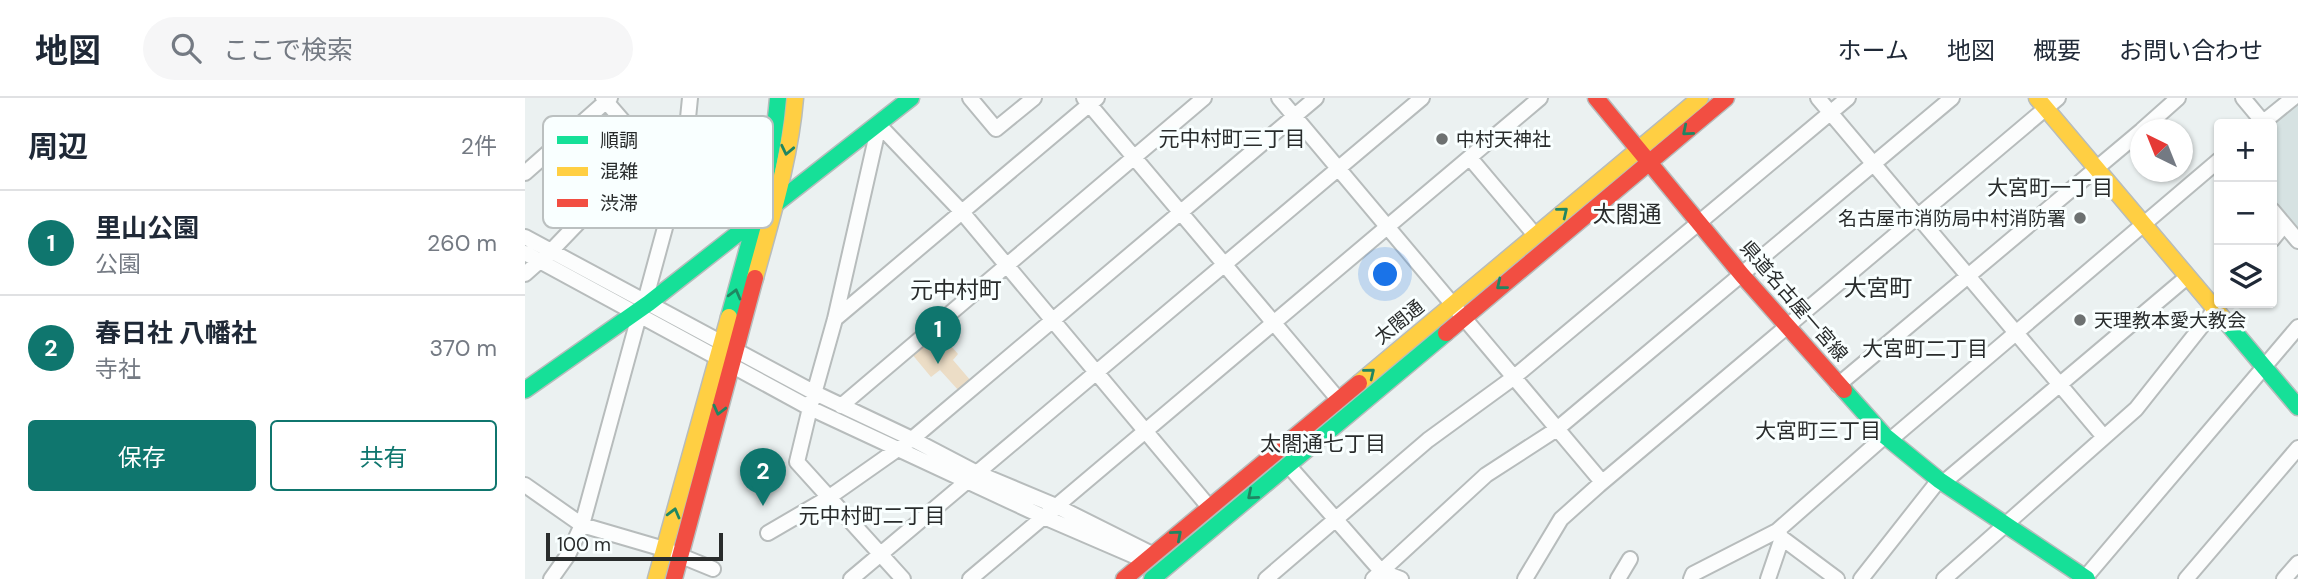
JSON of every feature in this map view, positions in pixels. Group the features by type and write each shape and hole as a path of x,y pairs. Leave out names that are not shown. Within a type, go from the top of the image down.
{"main road":[{"path":"773,138 778,98"},
{"path":"773,211 793,122 795,98"},
{"path":"773,205 911,98"},
{"name":"県道名古屋一宮線","path":"1596,98 1742,275 1888,438 1941,481 2085,579"},
{"name":"太閤通","path":"1151,579 1288,465 1457,312 1535,235 1700,98"},
{"name":"太閤通","path":"1126,578 1338,399 1457,312 1649,164 1726,98"},
{"path":"2047,101 2097,169 2144,226 2187,277 2214,303"},
{"path":"525,390 642,308 747,228"},
{"path":"674,579 754,228"},
{"path":"656,579 767,228"},
{"path":"2219,308 2298,407"}],"street":[{"path":"688,116 690,98"},
{"path":"969,98 996,129 1034,98"},
{"path":"841,406 1205,98"},
{"path":"1279,98 1602,482"},
{"path":"768,533 828,498 912,439 1316,98"},
{"path":"851,579 1422,98"},
{"path":"970,579 1540,98"},
{"path":"1818,98 2104,437"},
{"path":"1266,579 1427,440 1513,378 1847,98"},
{"path":"1377,575 1486,475 1557,429 1952,98"},
{"path":"2154,119 2178,98"},
{"path":"2243,98 2259,119"},
{"path":"2267,119 2293,98"},
{"path":"588,116 607,99 620,116"},
{"path":"835,319 1090,100 1134,158 1338,399"},
{"path":"1525,579 1561,519 2047,101"},
{"path":"879,125 962,212 1209,507"},
{"path":"879,125 835,319 797,462 903,579"},
{"path":"1838,384 2130,140"},
{"path":"525,173 543,157"},
{"path":"1470,158 1535,235"},
{"path":"1691,579 1693,574 1780,535 1888,438 2144,226 2214,164"},
{"path":"2277,216 2298,241"},
{"path":"2277,234 2284,225"},
{"path":"525,274 573,228"},
{"path":"551,579 568,555 582,525 664,228"},
{"path":"525,237 546,256 726,354 810,408 898,448 1056,506 1150,558"},
{"path":"525,253 546,256"},
{"path":"1861,579 1941,481 2187,277"},
{"path":"1944,579 2003,524 2136,410 2215,308"},
{"path":"2085,579 2298,327"},
{"path":"726,354 912,439 972,477 1044,517 1150,558"},
{"path":"2186,579 2298,448"},
{"path":"1288,465 1336,519 1377,575 1401,579"},
{"path":"525,485 582,525 664,549 713,569"},
{"path":"1768,579 1780,535"},
{"path":"1780,535 1837,579"},
{"path":"1618,579 1630,559"},
{"path":"2284,579 2298,563"}],"shaded area":[{"path":"2298,100 2298,235 2277,209 2277,119"},
{"path":"938,331 958,354 953,360 971,381 959,391 940,370 931,377 911,353"}],"traffic: fast":[{"path":"773,137 778,98"},
{"path":"773,206 911,98"},
{"path":"525,390 649,303 745,228"},
{"path":"729,317 753,228"},
{"path":"2227,323 2298,407"},
{"path":"1152,579 1446,333"},
{"path":"1844,390 1885,436 1939,480 2087,579"}],"traffic: slow":[{"path":"773,211 793,121 795,98"},
{"path":"1359,383 1700,98"},
{"path":"2037,98 2227,323"},
{"path":"755,278 768,228"},
{"path":"656,579 729,317"}],"traffic: jam":[{"path":"1596,98 1742,275 1844,390"},
{"path":"1446,333 1726,98"},
{"path":"674,579 755,278"},
{"path":"1124,579 1359,383"}],"place":[{"name":"中村天神社","path":"1442,139"},
{"name":"名古屋市消防局中村消防署","path":"2080,218"},
{"name":"天理教本愛大教会","path":"2080,320"},
{"name":"里山公園","path":"938,364"},
{"name":"春日社 八幡社","path":"763,506"}],"district":[{"name":"元中村町三丁目","path":"1232,139"},
{"name":"大宮町一丁目","path":"2050,188"},
{"name":"太閤通","path":"1627,214"},
{"name":"大宮町","path":"1878,288"},
{"name":"元中村町","path":"956,290"},
{"name":"大宮町二丁目","path":"1925,349"},
{"name":"大宮町三丁目","path":"1818,431"},
{"name":"太閤通七丁目","path":"1323,444"},
{"name":"元中村町二丁目","path":"872,516"}]}
